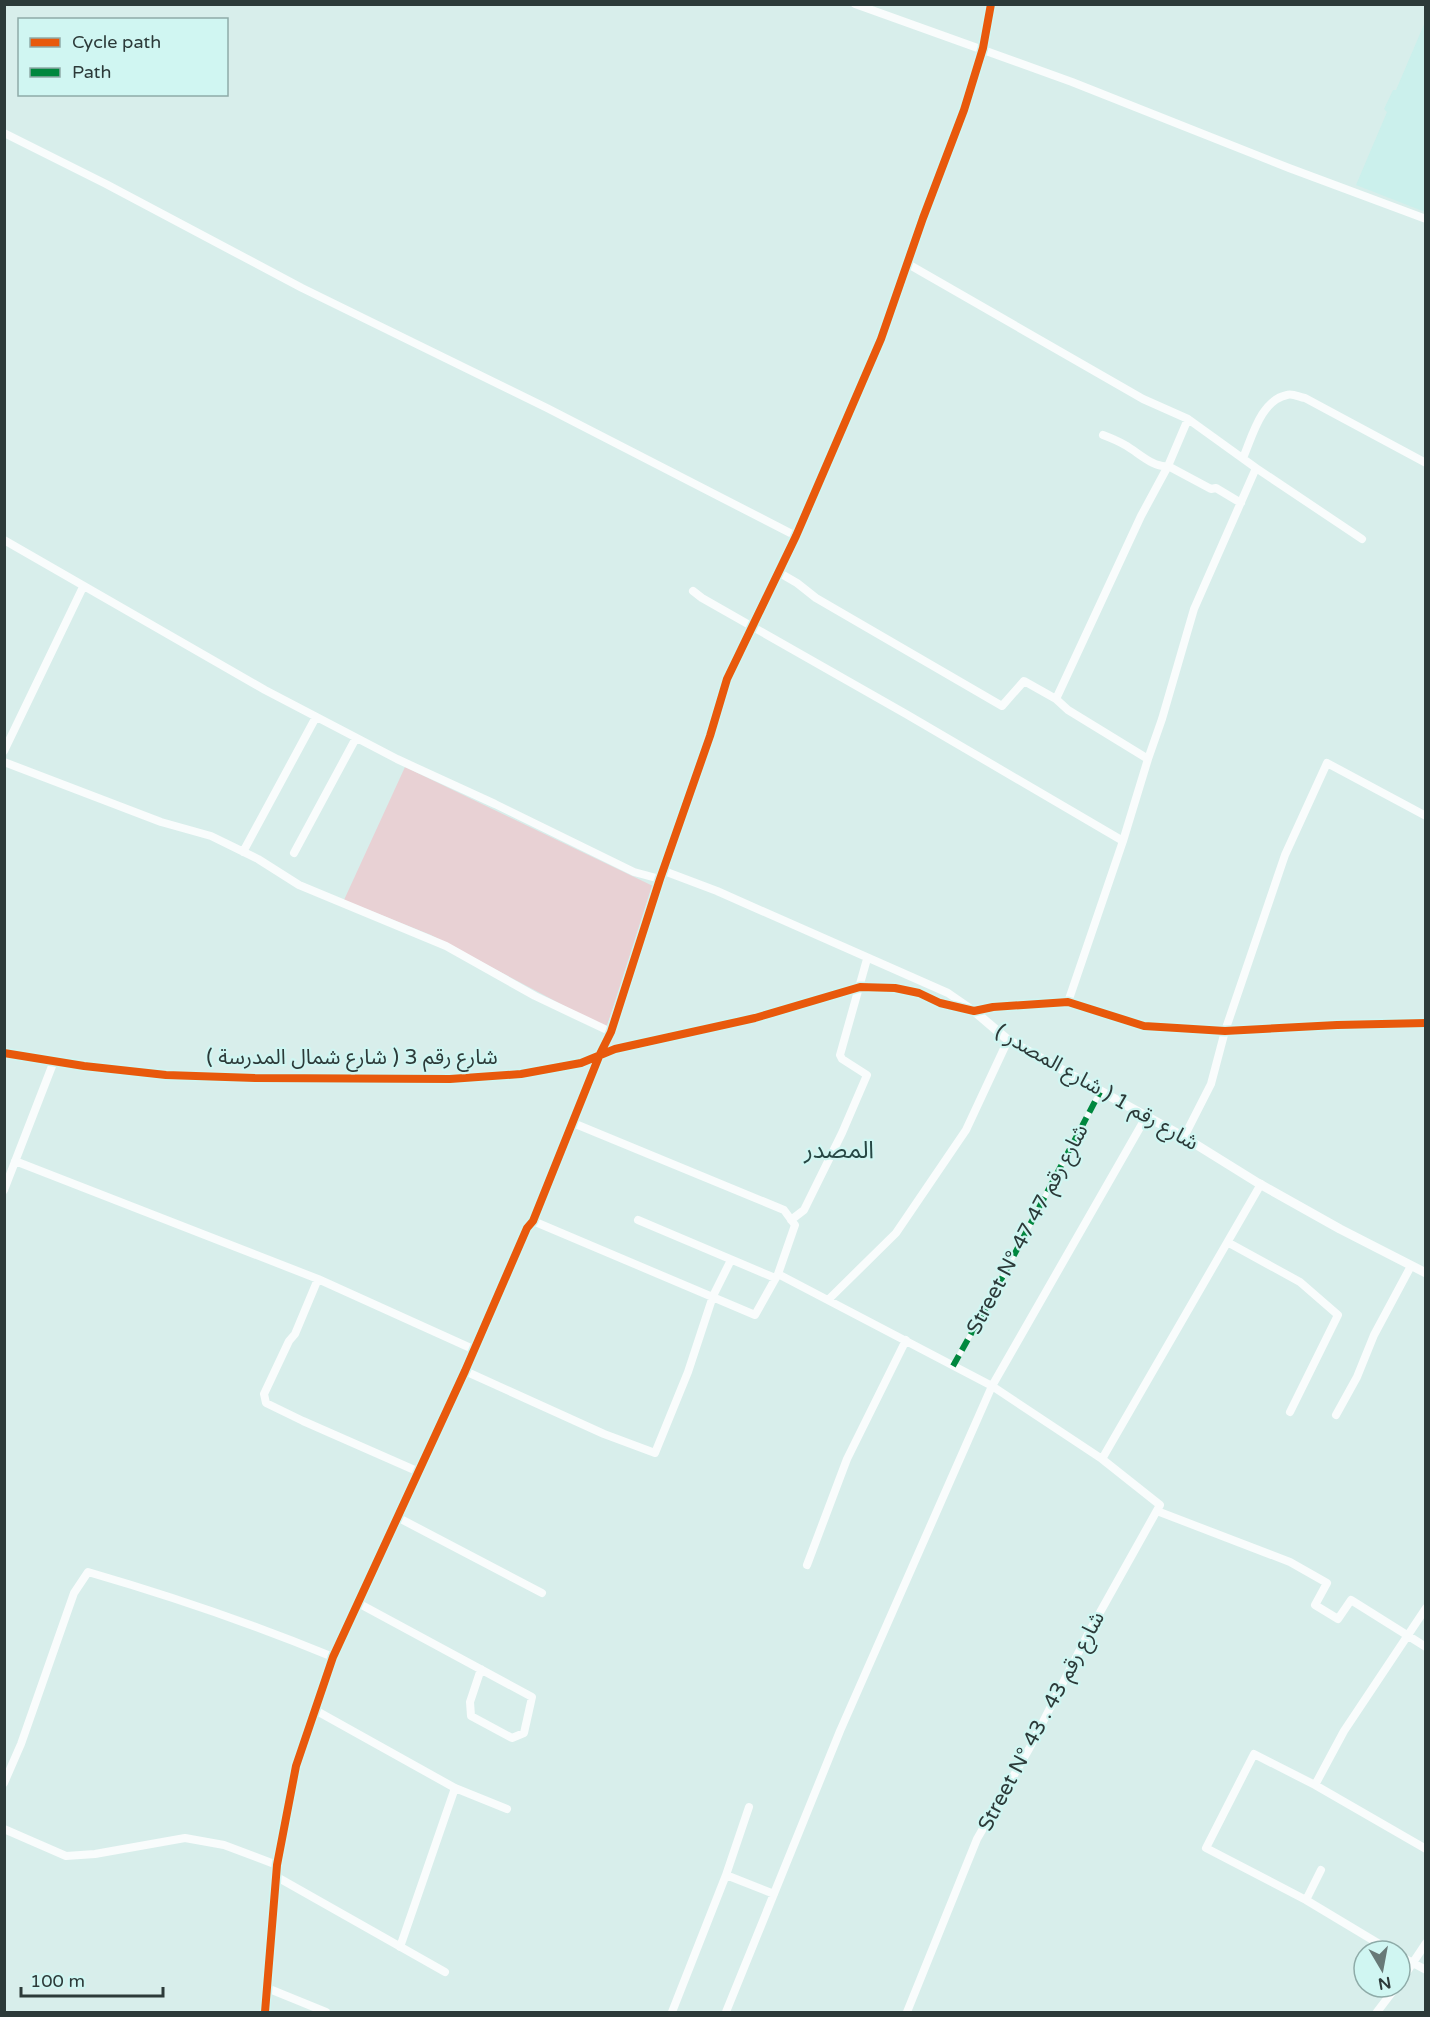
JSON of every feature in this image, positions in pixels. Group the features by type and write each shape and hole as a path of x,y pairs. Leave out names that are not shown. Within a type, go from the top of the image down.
{"street":[{"path":"855,4 983,48 1425,219"},
{"path":"265,2013 277,1865 296,1766 333,1657 475,1350 527,1228 533,1221 611,1032 727,679 796,536 881,339 964,110 983,48 991,4"},
{"path":"4,133 106,184 302,288 547,408 796,536"},
{"path":"908,264 1143,399 1188,419 1362,539"},
{"path":"1243,458 1261,418 1273,400 1289,394 1305,398 1425,463"},
{"path":"1056,699 1141,516 1168,466 1188,419"},
{"path":"1103,435 1118,441 1162,467 1168,466 1211,489 1216,488 1241,503"},
{"path":"1068,1002 1123,841 1194,609 1256,468"},
{"path":"4,540 83,587 356,738 634,872 660,879"},
{"path":"778,572 816,598 1002,706 1024,681 1056,699 1068,710 1148,759"},
{"path":"4,751 83,587"},
{"path":"693,591 1123,841"},
{"path":"243,852 316,717"},
{"path":"294,853 356,738"},
{"path":"4,762 161,822 211,836 258,859 298,885 446,946 535,996 611,1032"},
{"path":"1184,1137 1211,1084 1225,1031 1285,855 1327,763 1425,816"},
{"name":"شارع رقم 1 ( شارع المصدر )","path":"664,871 717,891 948,993 974,1011 1008,1040 1184,1137 1261,1184 1425,1273"},
{"path":"791,1220 804,1210 842,1133 867,1075 842,1059 840,1055 867,959"},
{"name":"شارع رقم 3 ( شارع شمال المدرسة )","path":"4,1053 166,1075 438,1079 547,1070 581,1063 600,1054 755,1018 860,987 903,989 919,993 940,1004 974,1011"},
{"path":"974,1011 993,1007 1068,1002 1144,1026 1225,1031 1425,1023"},
{"path":"828,1300 896,1233 966,1130 1008,1040"},
{"path":"4,1190 54,1061"},
{"name":"Street N° 47 شارع رقم 47","path":"954,1366 1100,1092"},
{"path":"726,2013 840,1731 992,1386 1146,1117"},
{"path":"533,1221 755,1315 777,1276 795,1225 784,1210 573,1124"},
{"path":"15,1161 318,1279 475,1350"},
{"path":"1102,1459 1229,1243 1261,1184"},
{"path":"638,1220 731,1260 777,1276 828,1300 992,1386 1102,1459 1160,1505 1157,1510 1290,1562 1327,1583 1315,1605 1338,1619 1351,1600 1425,1647"},
{"path":"1229,1243 1300,1282 1338,1315 1290,1412"},
{"path":"465,1371 604,1434 655,1453 688,1372 713,1296 731,1260"},
{"path":"1336,1415 1374,1335 1411,1266"},
{"path":"318,1279 295,1334 289,1341 264,1394 266,1402 303,1421 419,1472"},
{"path":"807,1565 847,1459 906,1340"},
{"name":"Street N° 43 . شارع رقم 43","path":"908,2013 977,1839 1029,1749 1094,1622 1157,1510"},
{"path":"397,1517 543,1593"},
{"path":"4,1783 21,1744 74,1593 88,1572 167,1595 333,1657"},
{"path":"358,1603 481,1669 532,1697 524,1733 512,1738 471,1716 470,1701 481,1669"},
{"path":"1315,1785 1344,1731 1425,1608"},
{"path":"315,1710 455,1788 507,1809"},
{"path":"1371,1939 1306,1900 1206,1848 1254,1754 1315,1785 1425,1849"},
{"path":"400,1947 455,1788"},
{"path":"672,2013 726,1875 749,1807"},
{"path":"4,1830 66,1856 95,1854 184,1838 224,1845 277,1865"},
{"path":"1306,1900 1321,1870"},
{"path":"726,1875 774,1894"},
{"path":"277,1877 445,1972"},
{"path":"1425,1943 1413,1964 1425,1970"},
{"path":"267,1988 326,2013"},
{"path":"1377,2013 1387,1999"}],"shaded area":[{"path":"1425,22 1425,212 1356,185 1387,112 1384,109 1393,90 1396,90"},
{"path":"405,767 653,886 653,895 606,1028 431,935 344,900"}],"marked path":[{"path":"953,1366 1100,1092"}],"cycle path":[{"path":"265,2012 277,1865 296,1766 333,1657 465,1371 527,1228 533,1221 611,1032 727,679 796,536 881,339 964,110 983,48 991,4"},
{"path":"4,1053 84,1066 166,1075 450,1079 521,1074 581,1063 615,1049 755,1018 860,987 895,988 919,993 940,1003 974,1011 993,1007 1068,1002 1144,1026 1225,1031 1426,1023"}],"district":[{"name":"المصدر","path":"839,1150"}]}
